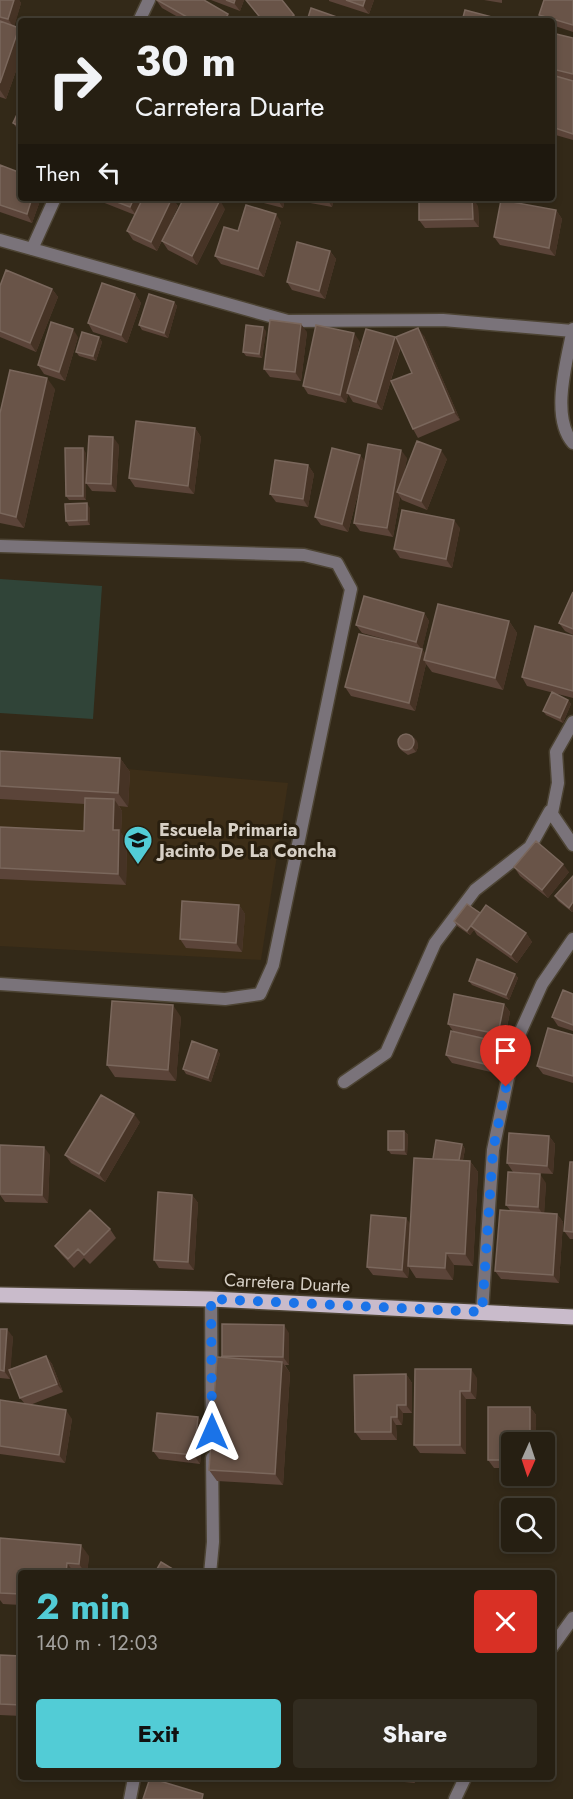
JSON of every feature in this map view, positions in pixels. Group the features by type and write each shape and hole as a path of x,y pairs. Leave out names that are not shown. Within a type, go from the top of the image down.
{"main road":[{"name":"Carretera Duarte","path":"0,1295 211,1299 573,1317"}],"street":[{"path":"140,18 149,0"},
{"path":"32,249 55,201"},
{"path":"0,240 288,321 443,320 573,330 564,377 561,411 568,437 573,443"},
{"path":"0,546 304,555 337,563 351,589 273,965 260,993 225,999 0,984"},
{"path":"573,722 556,752 558,783 552,813 573,845"},
{"path":"344,1082 386,1053 435,943 475,890 530,847 550,811 552,813"},
{"path":"482,1312 493,1150 515,1044 542,984 573,939"},
{"path":"210,1570 213,1542 211,1299"},
{"path":"555,1643 573,1618"},
{"path":"130,1799 134,1780"},
{"path":"455,1799 464,1780"}],"shaded area":[{"name":"Escuela Primaria Jacinto De La Concha","path":"0,758 288,783 261,960 0,946"}],"green space":[{"path":"0,579 102,586 93,719 0,713"}],"building":[{"path":"0,0 14,0 8,19 0,17"},
{"path":"157,0 204,0 228,14 226,18 189,18"},
{"path":"246,0 282,0 294,15 290,18 261,18"},
{"path":"346,0 365,0 363,6"},
{"path":"544,0 573,0 573,25 539,15"},
{"path":"311,8 339,18 308,18"},
{"path":"465,10 496,18 463,18"},
{"path":"0,21 18,28 18,31 0,83"},
{"path":"555,34 573,38 573,74 555,70"},
{"path":"555,76 573,81 573,134 555,128"},
{"path":"18,112 18,126 13,123"},
{"path":"0,165 18,172 18,201 31,201 27,214 0,205"},
{"path":"115,201 133,201 130,207"},
{"path":"142,201 171,201 151,242 127,231"},
{"path":"182,201 220,201 192,256 162,241"},
{"path":"419,201 472,201 473,219 419,220"},
{"path":"501,201 556,210 549,248 494,237"},
{"path":"246,205 276,214 258,269 215,256 224,227 238,231"},
{"path":"297,242 330,251 319,291 287,282"},
{"path":"6,270 52,289 30,343 0,331 0,286"},
{"path":"102,283 135,294 121,335 88,323"},
{"path":"149,294 174,302 164,333 139,325"},
{"path":"270,320 301,324 295,372 264,369"},
{"path":"51,322 73,329 59,372 38,365"},
{"path":"246,325 263,327 259,354 243,352"},
{"path":"316,325 354,333 340,395 303,386"},
{"path":"418,328 454,412 413,429 391,381 412,373 396,337"},
{"path":"366,329 395,337 376,402 347,393"},
{"path":"82,332 99,337 93,356 76,352"},
{"path":"10,370 47,378 16,517 0,513 0,413"},
{"path":"136,421 195,428 188,486 129,478"},
{"path":"89,436 113,437 111,484 86,483"},
{"path":"417,441 441,450 421,501 397,492"},
{"path":"368,444 401,450 387,528 354,523"},
{"path":"65,448 83,448 83,496 66,496"},
{"path":"332,448 360,455 342,524 315,517"},
{"path":"275,460 308,465 303,499 270,494"},
{"path":"87,503 87,520 66,521 65,504"},
{"path":"402,510 454,520 446,559 394,549"},
{"path":"573,592 573,629 559,623"},
{"path":"364,596 424,613 416,642 356,625"},
{"path":"438,604 509,621 495,678 424,660"},
{"path":"535,626 573,636 573,691 522,677"},
{"path":"359,634 422,649 409,703 345,687"},
{"path":"552,692 568,700 560,718 543,711"},
{"path":"403,734 409,734 414,742 412,748 403,750 398,745 398,739"},
{"path":"0,751 120,758 118,793 0,786"},
{"path":"85,798 114,799 113,830 119,830 118,874 0,868 0,827 84,831"},
{"path":"536,841 563,864 542,890 514,867"},
{"path":"573,876 573,902 569,908 555,896"},
{"path":"182,901 239,905 236,943 180,939"},
{"path":"467,904 480,913 467,931 454,921"},
{"path":"486,905 526,933 511,955 471,926"},
{"path":"477,959 515,974 506,995 469,981"},
{"path":"563,990 573,994 573,1025 552,1017"},
{"path":"454,994 504,1004 498,1034 448,1024"},
{"path":"112,1001 173,1005 168,1070 107,1065"},
{"path":"548,1028 573,1035 573,1076 537,1066"},
{"path":"451,1031 495,1041 489,1065 446,1055"},
{"path":"192,1041 217,1050 208,1078 183,1069"},
{"path":"101,1095 134,1114 99,1174 65,1155"},
{"path":"388,1131 404,1131 404,1150 388,1150"},
{"path":"509,1133 549,1136 547,1166 507,1163"},
{"path":"436,1140 462,1144 459,1160 433,1159"},
{"path":"0,1145 44,1147 42,1195 0,1194"},
{"path":"414,1158 470,1161 465,1254 446,1253 445,1268 408,1266"},
{"path":"570,1162 573,1162 573,1232 564,1231"},
{"path":"508,1172 540,1174 538,1207 506,1205"},
{"path":"158,1192 192,1195 188,1262 154,1260"},
{"path":"90,1210 110,1229 84,1255 78,1249 68,1259 55,1246"},
{"path":"500,1210 557,1214 553,1275 495,1271"},
{"path":"371,1215 406,1218 402,1270 367,1267"},
{"path":"222,1324 284,1325 283,1357 222,1356"},
{"path":"0,1329 7,1329 4,1371 0,1370"},
{"path":"46,1356 57,1384 20,1398 9,1370"},
{"path":"217,1357 282,1362 275,1474 209,1470"},
{"path":"415,1369 471,1369 470,1391 460,1391 460,1445 414,1445"},
{"path":"406,1374 406,1405 397,1405 397,1417 391,1417 391,1432 355,1432 354,1375"},
{"path":"0,1400 66,1410 59,1455 0,1446"},
{"path":"488,1407 530,1407 530,1432 501,1432 501,1460 488,1460"},
{"path":"157,1413 198,1417 194,1455 153,1451"},
{"path":"0,1538 81,1545 79,1564 67,1563 66,1570 18,1570 18,1594 0,1593"},
{"path":"161,1562 174,1570 156,1570"},
{"path":"0,1655 18,1656 18,1705 0,1704"},
{"path":"149,1780 157,1780 203,1794 202,1799 143,1799"}],"place":[{"name":"Escuela Primaria Jacinto De La Concha","path":"138,866"}],"route":[{"path":"212,1432 211,1299 482,1312 493,1150 506,1087"}]}
